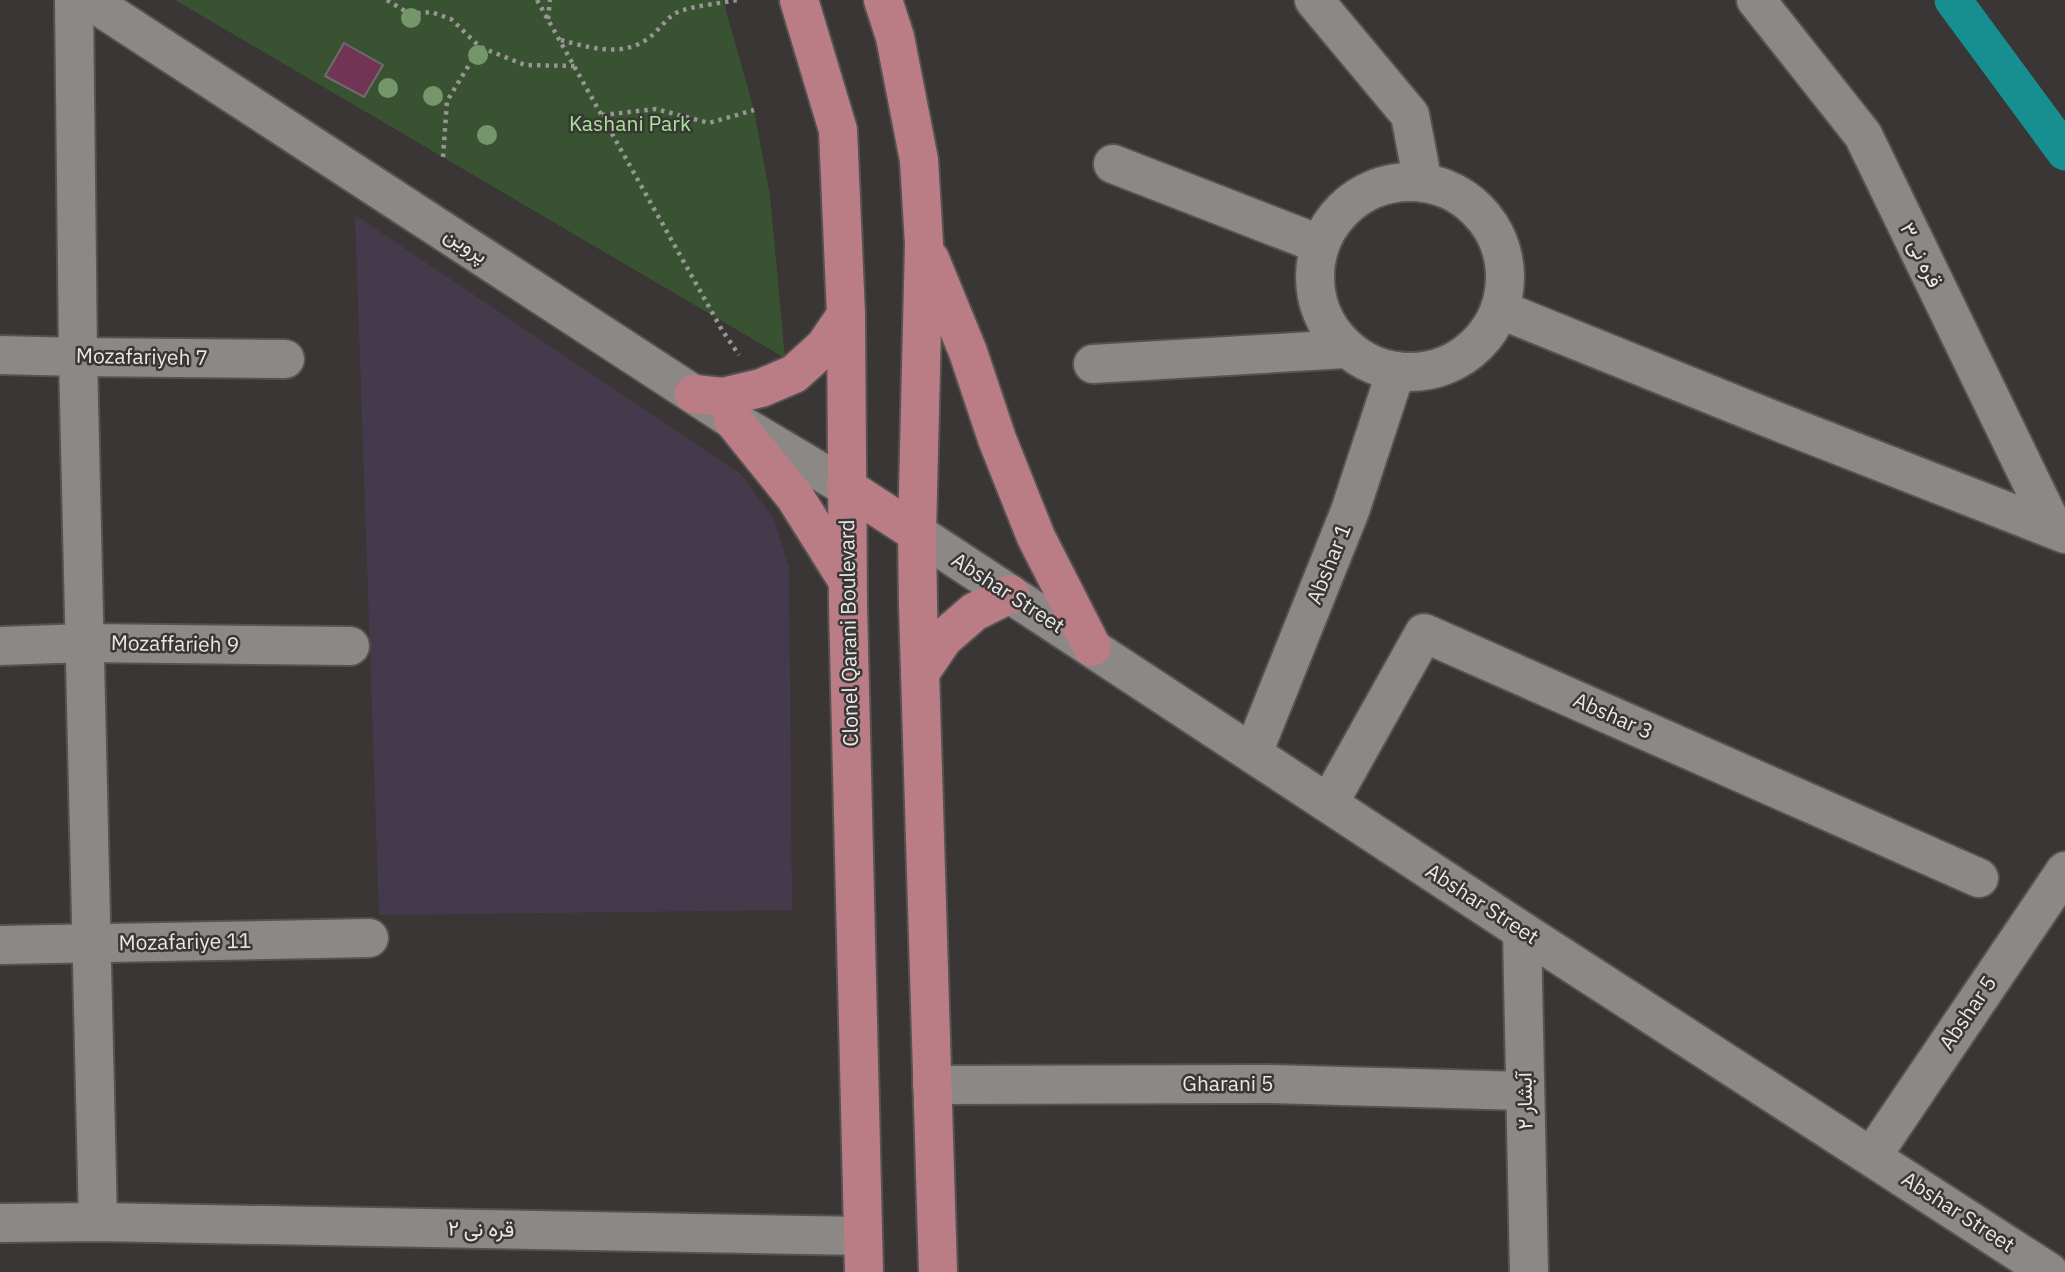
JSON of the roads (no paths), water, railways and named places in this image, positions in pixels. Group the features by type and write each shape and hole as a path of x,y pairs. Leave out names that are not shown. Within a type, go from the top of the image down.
{"main road":[{"name":"Clonel Qarani Boulevard","path":"799,0 838,130 846,315 847,580 863,1254"},
{"path":"883,0 895,37 919,160 924,244 917,533 939,1272"},
{"path":"924,244 968,352 997,439 1031,526 1091,647"},
{"path":"694,394 723,397 761,387 794,374 825,346 846,315"},
{"path":"733,420 795,497 847,580"},
{"path":"846,487 917,533"},
{"path":"920,673 951,631 974,612 1010,594"}],"street":[{"path":"74,0 78,357 99,1222"},
{"name":"پروین","path":"89,0 733,420 846,487"},
{"path":"1314,0 1410,115 1423,183"},
{"name":"قره نی ۳","path":"1756,0 1863,135 2060,531"},
{"path":"1113,164 1319,244"},
{"path":"1405,180 1423,183 1442,186 1474,205 1497,235 1506,272 1501,310 1481,342 1451,364 1414,374 1377,368 1345,349 1322,318 1313,282 1319,244 1338,212 1368,189 1405,180"},
{"path":"1501,310 1770,419 2060,531"},
{"path":"1093,364 1345,349"},
{"name":"Mozafariyeh 7","path":"0,355 285,359"},
{"name":"Abshar 1","path":"1252,753 1350,512 1396,371"},
{"name":"Abshar Street","path":"917,533 1522,931 1872,1156 2035,1267"},
{"name":"Abshar 3","path":"1329,803 1424,633 1979,878"},
{"name":"Mozaffarieh 9","path":"0,646 85,643 350,646"},
{"name":"Abshar 5","path":"1872,1156 2065,871"},
{"name":"آبشار ۲","path":"1522,931 1529,1272"},
{"name":"Mozafariye 11","path":"0,945 369,939"},
{"name":"Gharani 5","path":"932,1084 1269,1084 1524,1091"},
{"name":"قره نی ۲","path":"0,1223 99,1222 863,1254"}],"waterway":[{"path":"1953,0 2065,152"}],"park label":[{"name":"Kashani Park","path":"630,124"}]}
